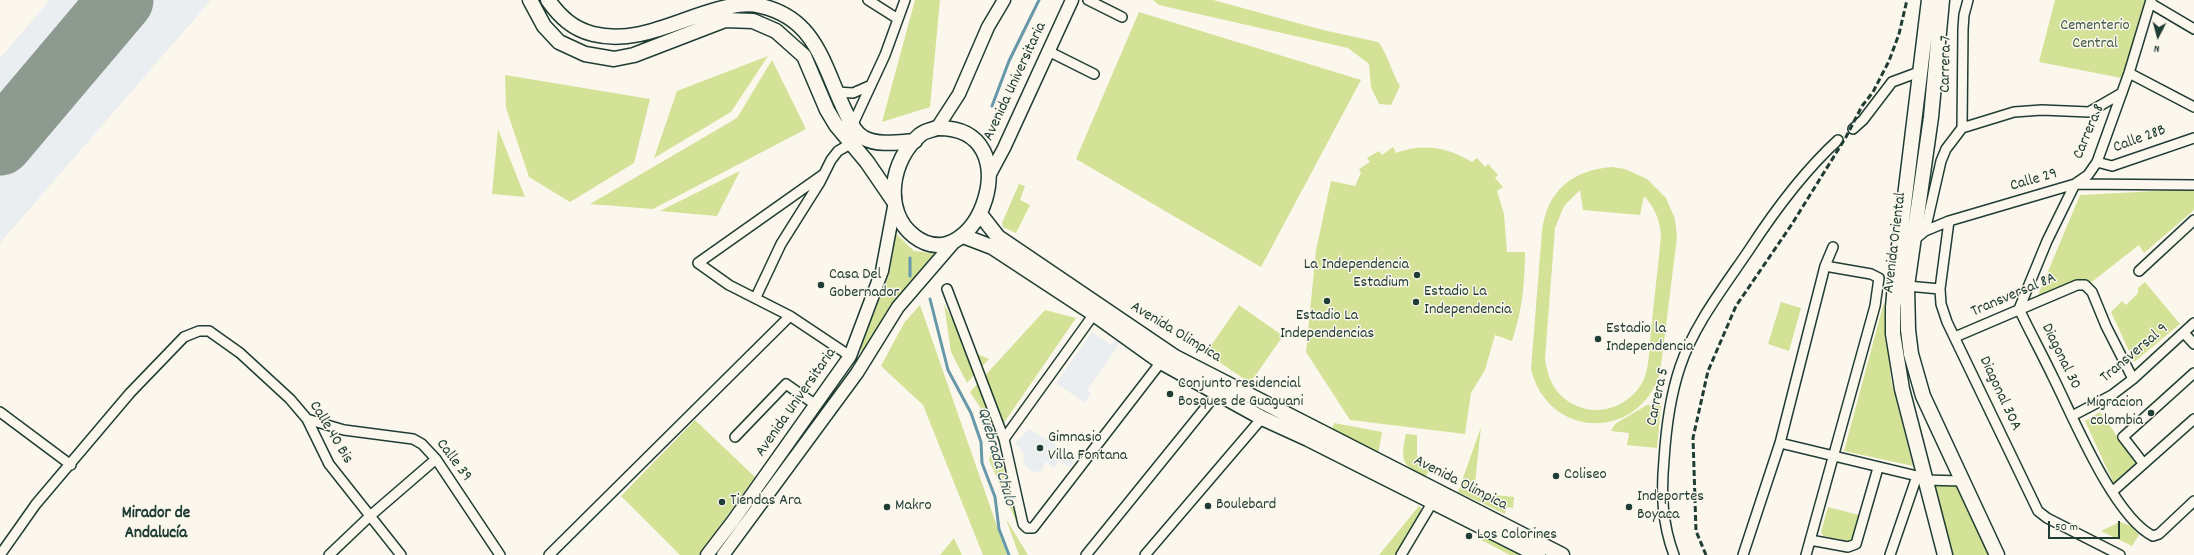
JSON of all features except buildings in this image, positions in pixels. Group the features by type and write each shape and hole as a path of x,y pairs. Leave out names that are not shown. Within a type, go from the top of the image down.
{"main road":[{"path":"530,0 544,26 559,42 585,54 614,59 634,55 725,20 753,21 776,31 804,56 827,110 836,125 867,162 894,204 905,228 918,239 933,245 958,239 972,226 980,214 988,192 989,176 985,157 978,143 967,133 953,128 937,128 921,134 900,162 895,178 894,204"},
{"path":"548,0 558,14 580,30 606,37 635,36 653,32 692,16 733,5 758,5 782,12 800,25 820,54 836,92 852,126 857,133 864,139 871,141 915,141"},
{"path":"937,128 959,94 988,27 1004,0"},
{"name":"Avenida Universitaria","path":"989,176 1004,148 1072,0"},
{"name":"Avenida Oriental","path":"1929,0 1919,72 1893,307 1893,334 1902,389 1921,478 1945,555"},
{"name":"Avenida Oriental","path":"1942,0 1930,117 1907,286 1906,306 1908,330 1916,374 1931,416 1997,555"},
{"name":"Avenida Universitaria","path":"707,555 850,356 882,271 894,204"},
{"name":"Avenida Olimpica","path":"980,214 998,237 1175,357 1436,497 1538,555"},
{"name":"Avenida Universitaria","path":"723,555 857,373 898,307 958,239"},
{"name":"Avenida Olimpica","path":"958,239 992,247 1094,314 1161,362 1218,392 1262,418 1559,554"}],"street":[{"path":"868,0 898,19"},
{"path":"852,126 869,86 885,55 905,0"},
{"path":"1088,0 1122,17"},
{"name":"Carrera 7","path":"1962,128 1963,29 1964,15 1968,0"},
{"path":"2150,2 2194,28"},
{"name":"Carrera 8","path":"2019,309 2047,241 2075,184 2088,175 2097,162 2129,73 2150,2"},
{"path":"1048,51 1094,74"},
{"path":"1853,129 1863,120 1892,82 1919,72"},
{"path":"2129,73 2194,107"},
{"path":"836,92 853,93 869,86"},
{"path":"1925,232 1941,161 1946,149 1962,128 2014,112 2042,110 2089,112 2122,93"},
{"name":"Calle 28B","path":"2097,162 2112,166 2194,138"},
{"name":"Carrera 5","path":"1674,555 1668,538 1661,492 1670,406 1680,367 1694,334 1713,302 1782,201 1824,152 1838,140"},
{"path":"756,297 781,244 838,151 852,143"},
{"path":"824,174 698,263 729,285 756,297 790,316 850,356"},
{"name":"Calle 29","path":"1913,241 1925,232 1949,221 2075,184 2194,185"},
{"path":"2139,270 2194,220"},
{"name":"Diagonal 30A","path":"1949,221 1940,289 1941,304 1947,322 2038,511 2047,518 2120,555"},
{"path":"1743,555 1780,443 1824,266 1833,247"},
{"path":"1806,555 1875,306 1880,278 1871,274 1824,266"},
{"name":"Transversal 8A","path":"1955,337 2077,285 2085,285 2090,287 2106,326 2133,379"},
{"path":"1907,286 1940,289"},
{"path":"948,290 1004,439 1023,524 1027,528 1033,528 1161,362"},
{"name":"Diagonal 30","path":"2019,309 2072,416 2112,492 2128,514 2153,536 2159,534 2194,501"},
{"path":"1004,439 1094,314"},
{"path":"549,555 790,316"},
{"name":"Transversal 9","path":"2072,416 2112,395 2133,379 2194,323"},
{"name":"Calle 40 Bis","path":"71,465 130,393 184,337 199,331 210,331 240,353 290,399 307,419 329,464 401,555"},
{"path":"2184,333 2194,344"},
{"path":"2143,463 2123,437 2194,373"},
{"path":"735,437 786,384 816,405"},
{"path":"1086,555 1218,392"},
{"path":"0,412 71,465 36,504 0,555"},
{"path":"1145,555 1262,418"},
{"name":"Calle 39","path":"307,419 344,430 413,439 422,444 436,459 500,555"},
{"path":"2112,492 2194,419"},
{"path":"1780,443 1921,478 1961,481"},
{"path":"329,555 370,516 436,459"},
{"path":"1810,540 1848,547 1856,544 1878,468"},
{"path":"1890,555 1921,478"},
{"path":"1401,555 1436,497"}],"shaded area":[{"path":"50,0 211,0 0,243 0,58"},
{"path":"1092,332 1111,345 1115,340 1120,343 1087,390 1091,393 1085,403 1056,383"},
{"name":"Gimnasio Villa Fontana","path":"1029,429 1077,458 1070,467 1059,461 1054,468 1046,461 1042,471 1032,472 1023,462 1024,453 1015,443"}],"green space":[{"path":"915,0 940,0 930,107 882,122"},
{"path":"1153,0 1213,0 1323,30 1378,42 1384,50 1400,86 1391,105 1379,104 1371,87 1369,64 1348,48 1159,5"},
{"name":"Cementerio Central","path":"2055,0 2145,0 2122,78 2039,62"},
{"path":"1139,12 1361,80 1261,267 1076,159"},
{"path":"768,56 731,112 654,158 677,91"},
{"path":"772,60 806,129 653,209 590,204 737,118"},
{"path":"505,75 650,99 634,163 570,202 529,177 506,108"},
{"path":"498,129 525,197 492,194"},
{"name":"Estadio La Independencia","path":"1393,147 1396,153 1416,148 1435,148 1453,153 1472,162 1477,158 1485,167 1488,164 1498,175 1495,178 1503,187 1497,191 1504,214 1507,252 1525,252 1522,297 1512,341 1495,335 1485,370 1471,393 1465,434 1350,420 1306,352 1316,250 1331,181 1355,186 1361,173 1359,169 1370,162 1367,158 1379,151 1382,155"},
{"path":"1612,167 1625,169 1647,179 1666,198 1675,219 1677,237 1660,374 1649,396 1633,412 1614,421 1593,423 1573,419 1555,409 1540,392 1531,369 1542,231 1549,205 1564,185 1574,178 1598,169","holes":["1580,190 1583,210 1640,215 1644,196 1656,214 1661,236 1648,361 1644,379 1639,388 1625,401 1616,406 1596,410 1577,406 1558,393 1548,374 1545,359 1555,228 1564,206"]},
{"path":"740,171 717,216 660,211"},
{"path":"1019,184 1025,186 1020,200 1030,205 1016,233 1003,227 1002,223"},
{"path":"2194,189 2194,210 2144,253 2139,245 2093,281 2036,300 2080,195"},
{"path":"896,234 914,251 939,254 896,298 869,349 864,353 861,351 861,346 889,275"},
{"path":"2145,282 2180,324 2134,362 2111,312 2122,301 2126,305 2138,293 2138,288"},
{"path":"1781,302 1801,308 1789,351 1768,344"},
{"path":"1884,302 1891,380 1913,466 1844,451"},
{"path":"944,304 968,350 989,359 967,383 951,352"},
{"path":"920,305 1007,555 983,555 923,405 881,366 904,323"},
{"path":"1239,305 1283,336 1250,383 1206,353"},
{"path":"1045,310 1076,318 997,433 970,392"},
{"path":"1647,405 1661,406 1657,448 1627,445 1629,433 1611,431 1615,424"},
{"path":"2100,412 2137,464 2114,484 2085,421"},
{"path":"695,420 755,477 699,555 680,555 621,496"},
{"path":"1334,423 1382,432 1378,455 1332,430"},
{"path":"1481,427 1474,493 1514,497 1513,508 1506,507 1505,514 1458,492"},
{"path":"1406,434 1417,435 1417,456 1432,466 1425,478 1411,469 1405,461 1403,450"},
{"path":"995,437 1020,530 989,460"},
{"path":"1956,484 1974,516 1991,555 1950,555 1930,485"},
{"path":"1419,506 1423,510 1398,555 1379,555"},
{"path":"1828,507 1859,515 1852,540 1849,541 1823,536 1821,532"},
{"path":"1006,519 1028,555 1019,555"},
{"path":"2120,522 2132,526 2139,535 2132,546 2101,531"},
{"path":"1485,532 1523,555 1510,555 1481,540"},
{"path":"954,538 962,555 940,555"}],"waterway":[{"path":"992,106 1009,61 1039,0"},
{"path":"910,258 910,276"},
{"name":"Quebrada Chulo","path":"930,299 948,370 971,413 981,442 982,463 995,497 999,529 1009,555"}],"runway":[{"path":"0,143 121,0"}],"railway":[{"path":"1706,555 1696,531 1693,438 1708,371 1736,306 1792,224 1846,137 1862,106 1873,92 1889,61 1899,34 1907,0"}],"place":[{"name":"La Independencia Estadium","path":"1417,275"},
{"name":"Casa Del Gobernador","path":"821,285"},
{"name":"Estadio La Independencias","path":"1327,301"},
{"name":"Estadio La Independencia","path":"1416,302"},
{"name":"Estadio la Independencia","path":"1598,339"},
{"name":"Conjunto residencial Bosques de Guaguani","path":"1170,394"},
{"name":"Migracion colombia","path":"2151,413"},
{"name":"Gimnasio Villa Fontana","path":"1040,448"},
{"name":"Coliseo","path":"1556,476"},
{"name":"Tiendas Ara","path":"722,502"},
{"name":"Boulebard","path":"1208,506"},
{"name":"Makro","path":"887,507"},
{"name":"Indeportes Boyaca","path":"1629,507"},
{"name":"Los Colorines","path":"1469,536"}],"district":[{"name":"Mirador de Andalucía","path":"156,525"}]}
